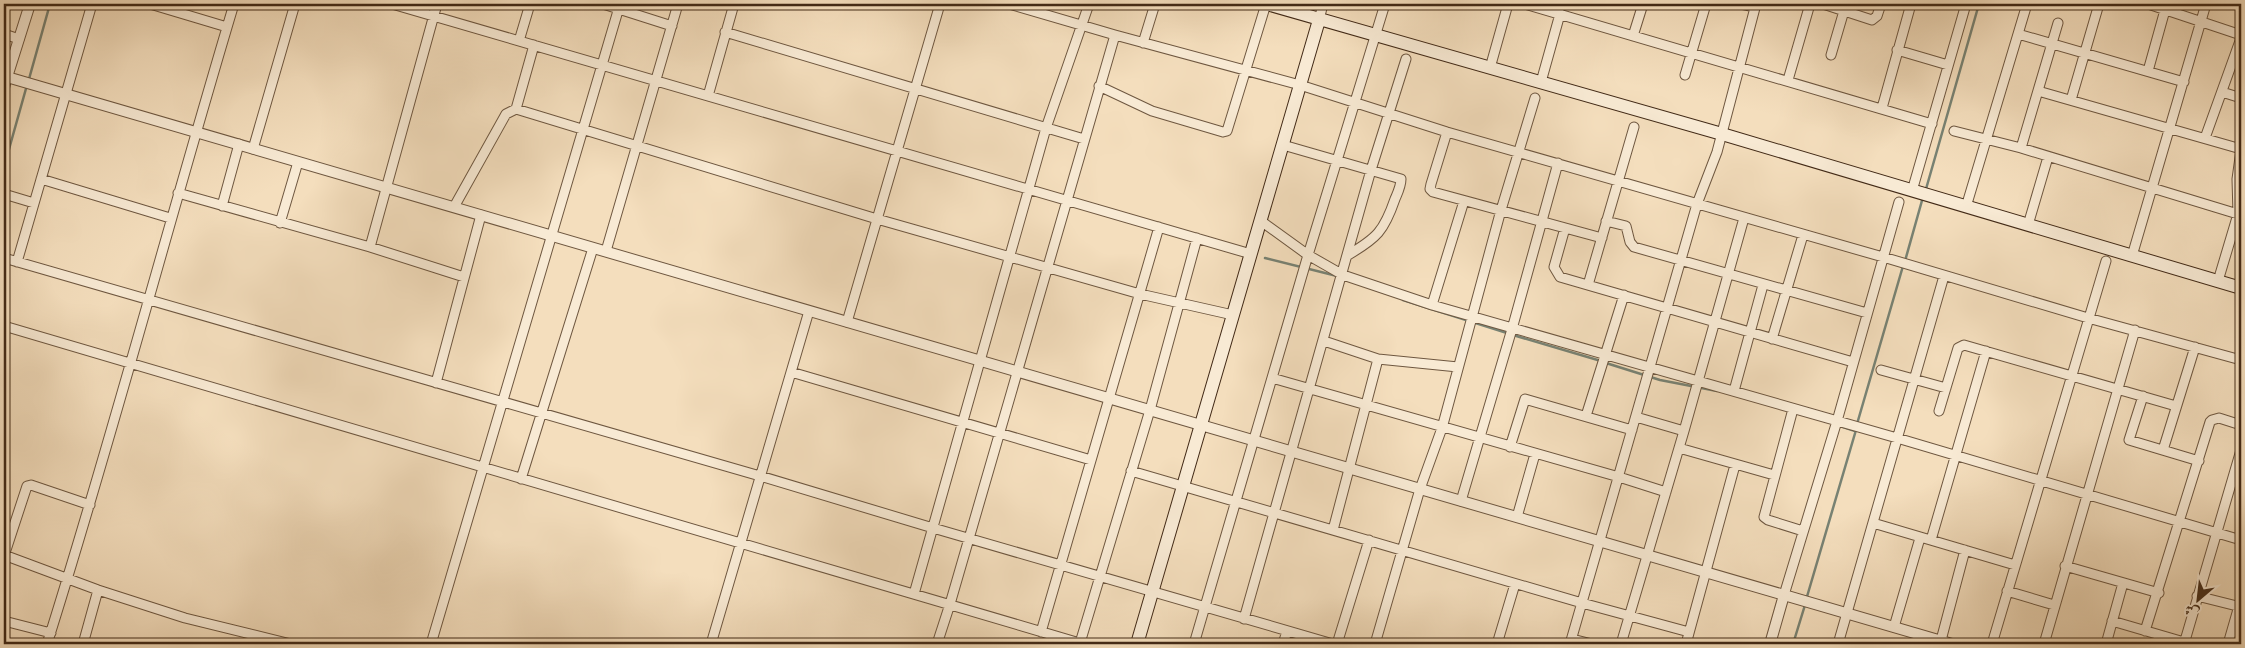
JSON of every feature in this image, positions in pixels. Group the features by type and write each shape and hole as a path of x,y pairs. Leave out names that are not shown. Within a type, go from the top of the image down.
{"main road":[{"path":"1266,4 1722,134 2241,288"},
{"path":"1138,644 1318,20"}],"street":[{"path":"4,90 30,4"},
{"path":"17,262 92,4"},
{"path":"154,4 227,27"},
{"path":"47,644 69,579 170,218 234,4"},
{"path":"253,149 295,4"},
{"path":"396,4 534,46 1251,254"},
{"path":"370,246 437,4"},
{"path":"519,41 530,4"},
{"path":"603,4 620,6 672,26"},
{"path":"606,251 678,4"},
{"path":"708,96 734,4"},
{"path":"847,322 940,4"},
{"path":"1011,4 1082,26 1300,85 1390,112 1447,132 2088,318 2241,360"},
{"path":"914,594 1046,128 1088,4"},
{"path":"1143,43 1155,4"},
{"path":"1100,86 1152,110 1223,132 1229,126 1266,4"},
{"path":"1318,20 1323,4"},
{"path":"1194,644 1308,255 1385,4"},
{"path":"1490,68 1508,4"},
{"path":"1525,4 1932,124"},
{"path":"1541,82 1560,4"},
{"path":"1634,36 1643,4"},
{"path":"1685,75 1706,4"},
{"path":"1592,644 1571,641 1667,308 1698,204 1722,134 1755,6 1741,4"},
{"path":"1788,80 1810,4"},
{"path":"1823,4 1845,7 1872,20 1877,16 1881,4"},
{"path":"1882,108 1911,4"},
{"path":"1916,192 1932,124 1966,4"},
{"path":"1966,207 2027,4"},
{"path":"2071,100 2099,4"},
{"path":"2148,4 2241,36 2205,138"},
{"path":"2132,256 2206,4"},
{"path":"431,644 620,6"},
{"path":"1831,54 1845,7"},
{"path":"2148,71 2165,10"},
{"path":"2021,148 2058,23"},
{"path":"725,32 1084,139"},
{"path":"4,34 19,39"},
{"path":"2018,34 2184,82"},
{"path":"937,644 1115,35"},
{"path":"516,109 534,46"},
{"path":"1898,50 1948,65"},
{"path":"1244,619 1372,170 1406,59"},
{"path":"8,77 1894,627 1940,643 1952,644"},
{"path":"2038,92 2241,149 2237,179 2240,215 2218,281"},
{"path":"2222,92 2241,98"},
{"path":"1375,644 1420,489 1442,428 1501,210 1535,98"},
{"path":"454,207 506,114 516,109 877,219 1047,268 1140,294 1233,315"},
{"path":"1588,285 1634,127"},
{"path":"1954,131 2021,148 2240,215"},
{"path":"1447,132 1430,189 1433,192 1602,238"},
{"path":"222,206 239,144"},
{"path":"1283,145 1400,179 1401,184 1381,232 1370,243 1348,255"},
{"path":"2028,226 2048,157"},
{"path":"280,223 298,162"},
{"path":"1460,501 1512,329 1558,163"},
{"path":"41,180 170,218"},
{"path":"178,193 280,223 370,246 464,277"},
{"path":"4,194 34,203"},
{"path":"1432,304 1464,201"},
{"path":"1770,644 1837,421 1899,202"},
{"path":"436,383 481,215"},
{"path":"1621,644 1744,218"},
{"path":"1606,220 1626,226 1630,242 1634,247 1867,313"},
{"path":"1261,221 1308,255 1343,275 1432,304 1512,329 1956,455 2241,540"},
{"path":"1041,632 1159,227"},
{"path":"1565,228 1554,267 1560,277 1853,362"},
{"path":"1772,339 1803,235"},
{"path":"4,326 740,545 950,604 1082,644 1150,410 1197,238"},
{"path":"521,479 593,248"},
{"path":"4,258 1335,644 1369,540"},
{"path":"1992,644 2106,261"},
{"path":"1838,644 1944,276"},
{"path":"1734,391 1763,285"},
{"path":"1586,416 1624,295"},
{"path":"711,644 808,311"},
{"path":"2044,644 2065,566 2135,330"},
{"path":"1324,341 1378,359 1458,367"},
{"path":"1940,411 1961,346 1986,351 2176,406"},
{"path":"2163,450 2194,347"},
{"path":"1931,540 1986,351"},
{"path":"1333,530 1368,406 1378,359"},
{"path":"1881,370 1946,388"},
{"path":"790,372 1092,460"},
{"path":"1272,378 1666,492"},
{"path":"2143,396 2129,440 2198,461"},
{"path":"1510,447 1525,398 1632,430"},
{"path":"1793,409 1764,517 1803,531"},
{"path":"1636,417 1684,431"},
{"path":"2146,631 2212,420 2218,418 2241,425"},
{"path":"1679,448 1774,475"},
{"path":"2112,621 2184,643 2216,533 2238,476 2241,450"},
{"path":"1517,517 1535,454"},
{"path":"1686,644 1735,465"},
{"path":"1131,471 1515,584 1689,632"},
{"path":"90,505 31,485 27,486 4,555 98,590 185,618 290,644"},
{"path":"1873,523 2015,565"},
{"path":"1894,627 1920,538"},
{"path":"1940,643 1965,550"},
{"path":"2065,566 2159,593"},
{"path":"2106,644 2123,583"},
{"path":"1497,644 1515,584"},
{"path":"86,643 98,590"},
{"path":"2007,591 2054,605"},
{"path":"2197,596 2240,604 2228,644"},
{"path":"4,621 51,632"},
{"path":"1283,644 1287,631"}],"waterway":[{"path":"29,79 50,4"},
{"path":"1926,189 1979,4"},
{"path":"4,167 27,85"},
{"path":"1905,261 1923,197"},
{"path":"1265,258 1337,276"},
{"path":"1857,424 1903,266"},
{"path":"1403,300 1507,333"},
{"path":"1513,335 1601,361"},
{"path":"1606,363 1660,380 1717,391"},
{"path":"1837,425 1855,431"},
{"path":"1806,600 1856,430"},
{"path":"1793,644 1805,605"}]}
